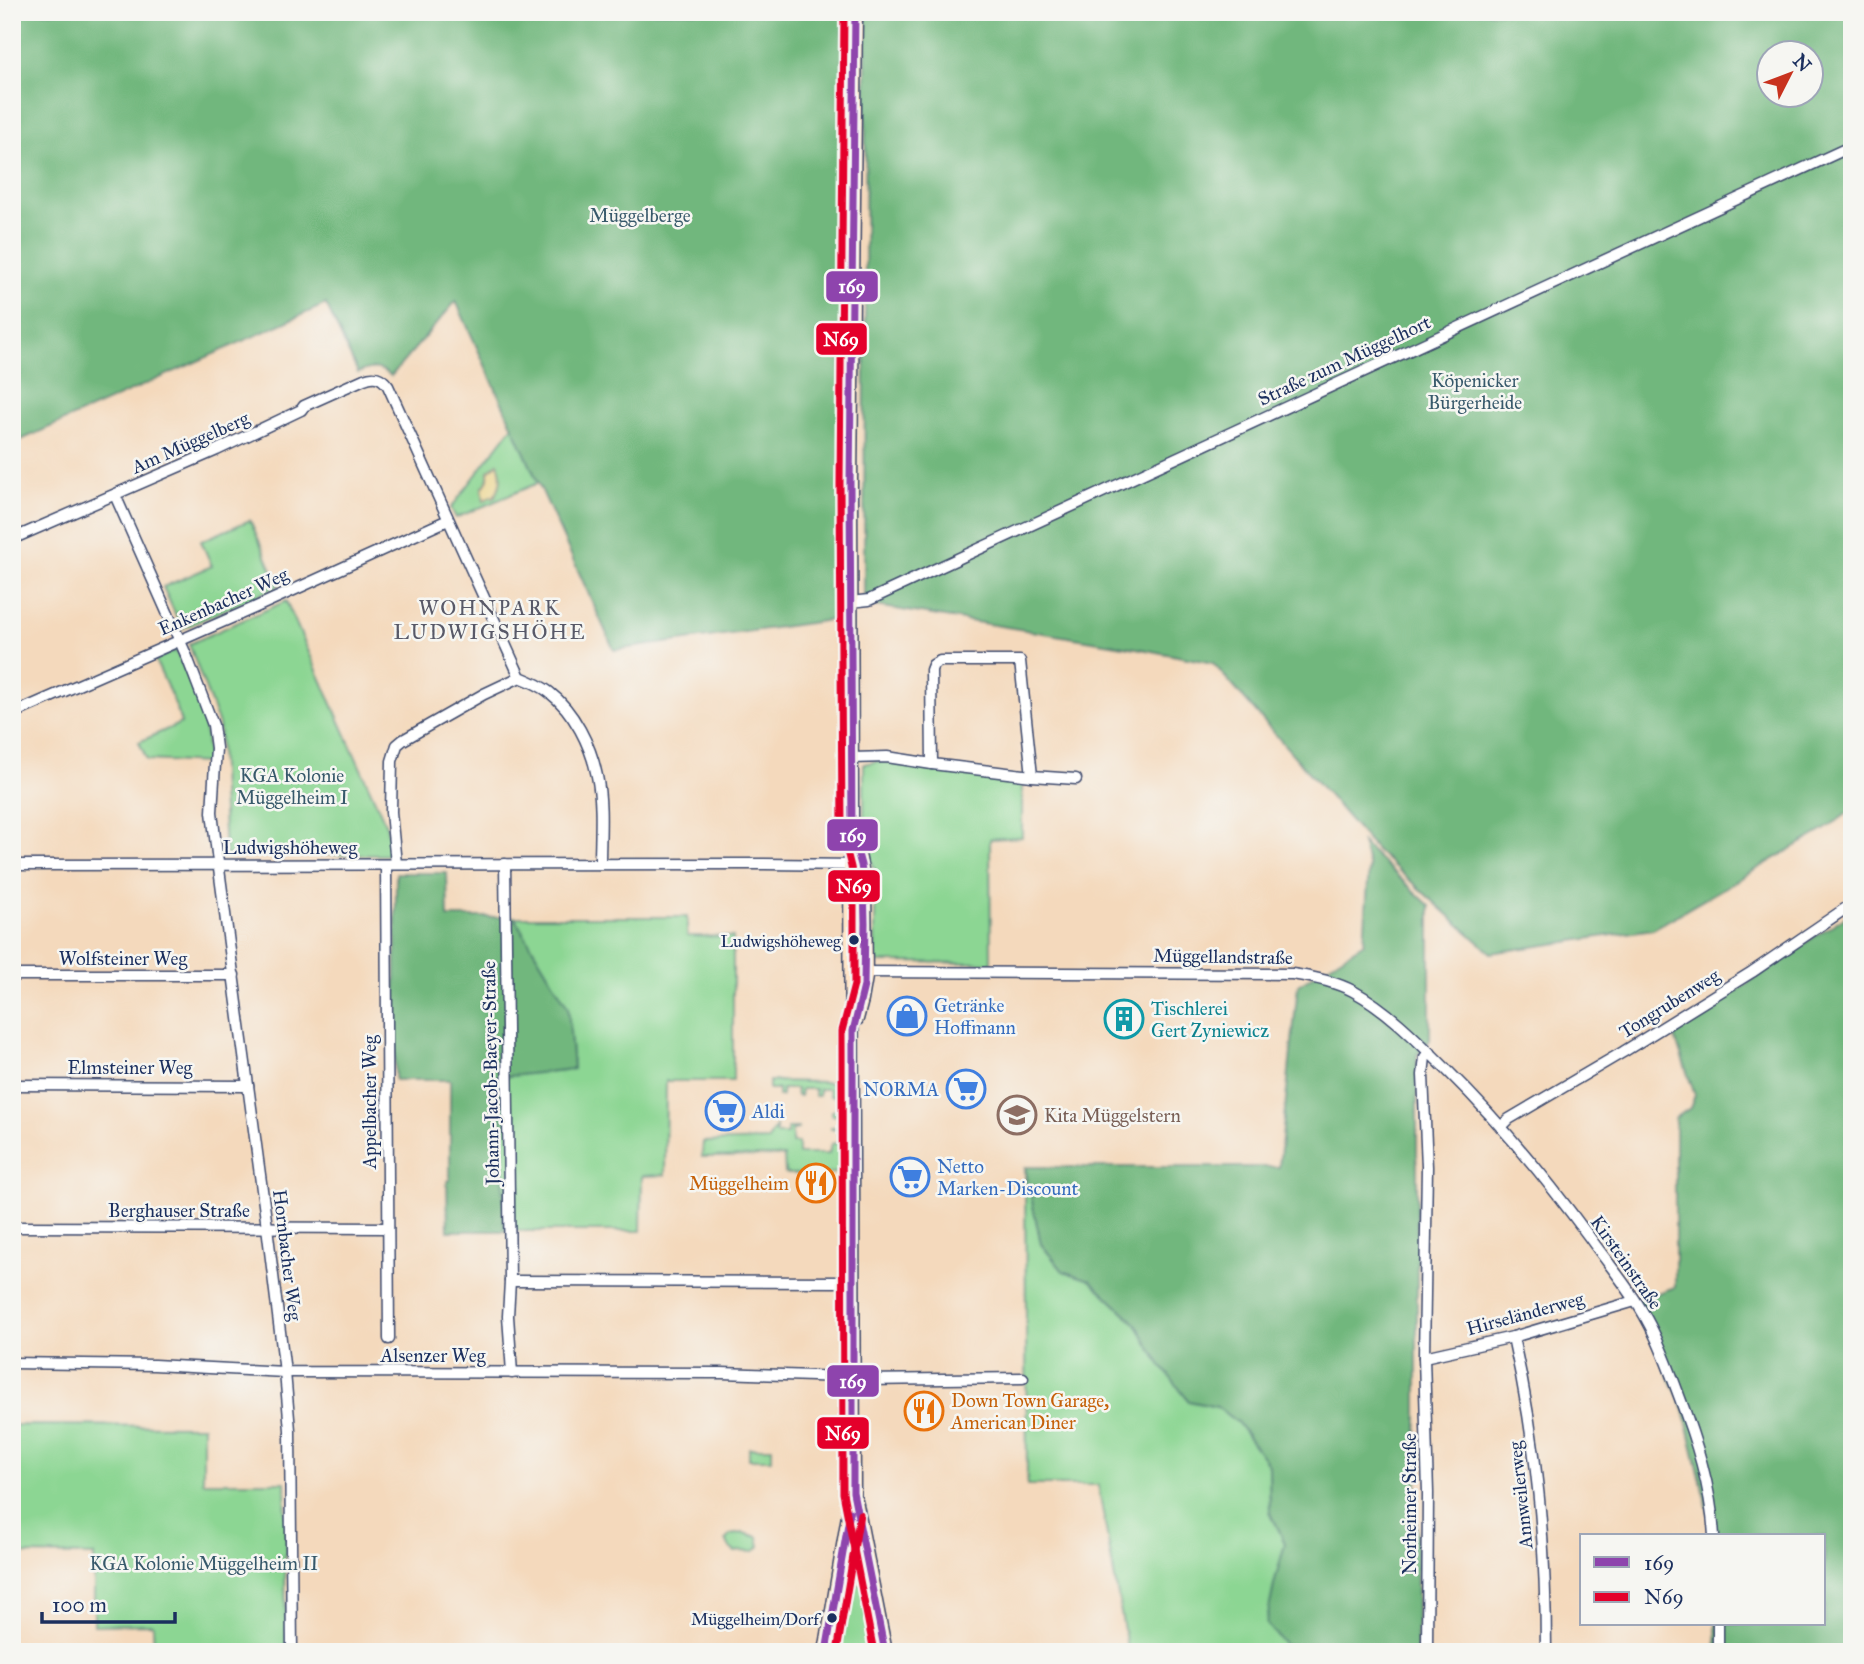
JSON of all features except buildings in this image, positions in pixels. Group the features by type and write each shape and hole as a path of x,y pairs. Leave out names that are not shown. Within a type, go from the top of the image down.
{"main road":[{"path":"826,1652 853,1492 851,994 858,972 856,865 852,832 850,602 855,12"},
{"path":"853,1492 884,1652"}],"street":[{"name":"Straße zum Müggelhort","path":"850,602 869,600 1852,146"},
{"name":"Am Müggelberg","path":"12,539 217,450 301,410 304,406 374,376 387,386 448,520"},
{"name":"Hornbacher Weg","path":"115,495 179,640 215,737 212,812 267,1227 290,1430 292,1652"},
{"name":"Enkenbacher Weg","path":"12,714 448,520"},
{"path":"448,520 520,677 549,692 559,701 584,741 597,776 600,864"},
{"path":"932,764 933,665 940,661 1020,661 1032,776"},
{"name":"Appelbacher Weg","path":"389,1339 391,864 397,858 393,839 392,761 397,745 403,740 463,705 520,677"},
{"path":"852,758 887,757 1032,776 1076,779"},
{"name":"Johann-Jacob-Baeyer-Straße","path":"505,864 510,1281 508,1316 512,1373"},
{"name":"Ludwigshöheweg","path":"12,865 856,865"},
{"name":"Tongrubenweg","path":"1502,1126 1752,972 1852,904"},
{"name":"Müggellandstraße","path":"858,972 1292,974 1337,984 1354,992 1378,1007 1430,1052"},
{"name":"Wolfsteiner Weg","path":"12,975 234,975"},
{"path":"1424,1357 1427,1167 1423,1075 1425,1058 1430,1052"},
{"name":"Kirsteinstraße","path":"1430,1052 1502,1126 1569,1210 1647,1320 1665,1359 1696,1442 1710,1497 1714,1534"},
{"name":"Elmsteiner Weg","path":"12,1085 248,1086"},
{"name":"Berghauser Straße","path":"12,1227 388,1228"},
{"path":"510,1281 853,1283"},
{"name":"Hirseländerweg","path":"1424,1357 1513,1337 1635,1301"},
{"name":"Annweilerweg","path":"1513,1337 1529,1415 1541,1512 1546,1652"},
{"name":"Norheimer Straße","path":"1424,1357 1428,1472 1427,1652"},
{"name":"Alsenzer Weg","path":"12,1363 154,1364 285,1373 722,1373 853,1379"},
{"path":"853,1379 1023,1378"},
{"path":"1718,1626 1718,1652"}],"green space":[{"name":"Müggelberge","path":"12,12 844,12 841,480 846,618 614,650 456,301 391,376 375,368 358,373 326,304 12,444"},
{"name":"Köpenicker Bürgerheide","path":"866,12 1852,12 1852,810 1824,830 1653,929 1491,953 1377,851 1213,663 864,604"},
{"path":"513,426 538,483 456,518 451,508"},
{"path":"250,520 279,586 182,629 163,587 212,566 201,541"},
{"name":"KGA Kolonie Müggelheim I","path":"286,601 387,827 391,855 225,855 219,725 189,644"},
{"name":"KGA Kolonie Müggelheim I","path":"176,650 203,719 207,763 147,760 139,742 181,723 155,660"},
{"path":"877,761 1022,779 1022,837 990,839 991,963 878,962 875,959 875,871 864,839 864,764"},
{"path":"1362,843 1430,906 1430,1040 1417,1055 1417,1652 1297,1652 1283,1643 1266,1624 1285,1543 1270,1511 1269,1465 1238,1423 1217,1407 1189,1401 1160,1364 1136,1324 1090,1280 1063,1271 1041,1244 1025,1167 1279,1167 1298,985 1364,943 1369,867"},
{"path":"396,873 447,873 448,917 514,917 568,1007 573,1069 502,1077 504,1231 448,1231 450,1080 395,1080"},
{"path":"1852,912 1852,1652 1717,1652 1716,1626 1826,1626 1826,1534 1714,1534 1684,1409 1635,1301 1675,1287 1675,1118 1690,1108 1695,1095 1674,1035"},
{"path":"514,917 687,917 687,936 733,937 733,1081 666,1081 665,1175 642,1176 641,1231 504,1231 502,1076 573,1069 568,1007"},
{"path":"769,1081 844,1085 844,1116 831,1115 831,1111 838,1110 838,1096 830,1096 829,1089 819,1089 819,1096 815,1096 815,1089 801,1089 800,1096 797,1096 796,1089 782,1089 782,1096 778,1096 778,1089 769,1089"},
{"path":"776,1127 776,1134 787,1134 787,1128 798,1128 792,1130 792,1143 798,1143 798,1154 829,1154 831,1144 838,1143 838,1130 831,1127 844,1127 844,1173 788,1174 785,1173 784,1156 702,1157 703,1142 768,1140"},
{"path":"1025,1167 1041,1244 1063,1271 1090,1280 1136,1324 1160,1364 1189,1401 1217,1407 1238,1423 1269,1465 1270,1511 1285,1543 1297,1652 1128,1652 1098,1485 1027,1485"},
{"name":"KGA Kolonie Müggelheim II","path":"12,1425 203,1426 203,1482 285,1482 286,1652 154,1652 153,1624 94,1625 94,1555 12,1554"},
{"path":"749,1448 772,1448 772,1459 749,1459"},
{"path":"744,1533 758,1537 760,1546 752,1552 735,1552 726,1540 730,1535"},
{"path":"853,1533 856,1533 863,1574 845,1574"},
{"path":"847,1585 861,1585 867,1589 880,1652 830,1652 841,1591"}],"sand":[{"path":"498,463 501,472 500,486 493,498 491,496 484,501 482,488 487,481 488,471"}],"transit line":[{"name":"N69","path":"844,12 840,484 842,832 854,886 854,985 842,1031 843,1493 874,1652"},
{"name":"169","path":"855,12 850,484 852,832 864,885 865,923 864,986 853,1031 853,1492 885,1652"},
{"name":"169","path":"826,1652 850,1512"},
{"name":"N69","path":"837,1652 860,1514"}],"place":[{"name":"Ludwigshöheweg","path":"854,940"},
{"name":"Getränke Hoffmann","path":"907,1016"},
{"name":"Tischlerei Gert Zyniewicz","path":"1124,1019"},
{"name":"NORMA","path":"966,1089"},
{"name":"Aldi","path":"725,1111"},
{"name":"Kita Müggelstern","path":"1017,1115"},
{"name":"Netto Marken-Discount","path":"910,1177"},
{"name":"Müggelheim","path":"816,1183"},
{"name":"Down Town Garage, American Diner","path":"924,1411"},
{"name":"Müggelheim/Dorf","path":"832,1618"}],"district":[{"name":"WOHNPARK LUDWIGSHÖHE","path":"490,620"}]}
